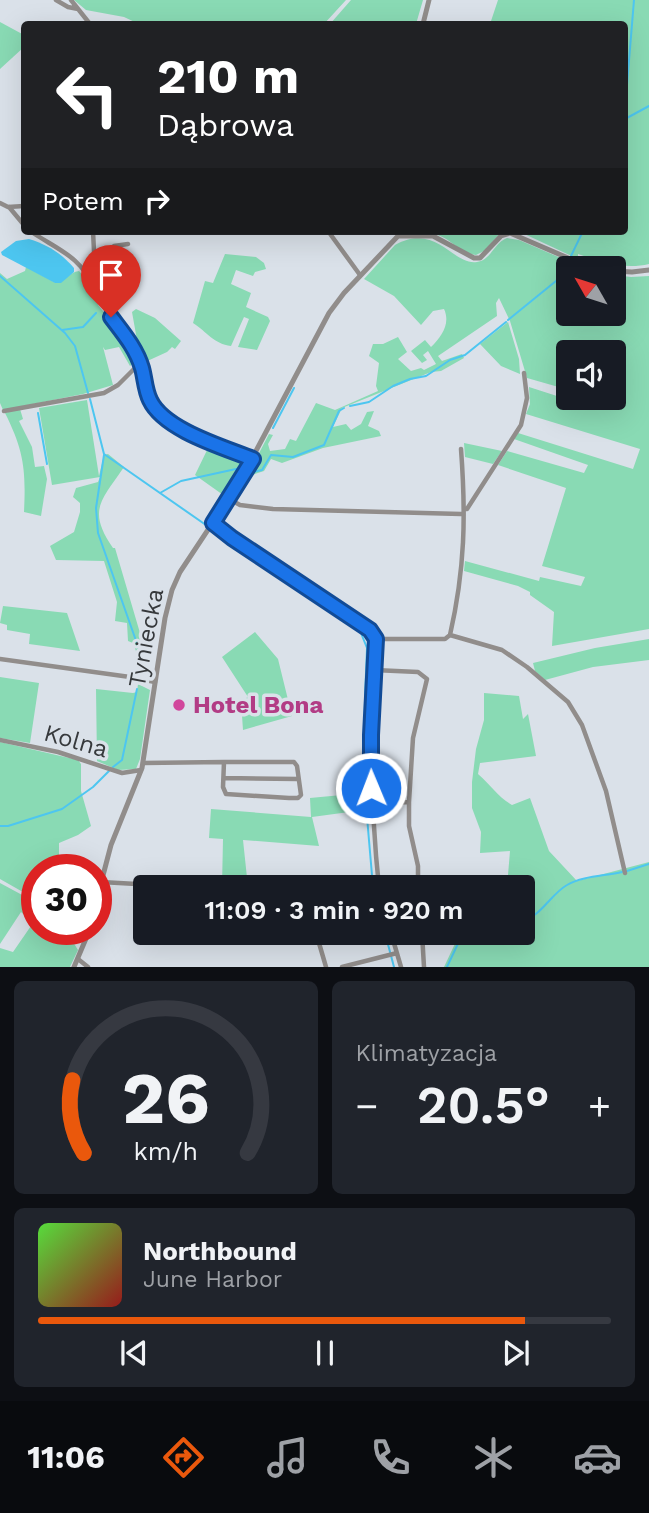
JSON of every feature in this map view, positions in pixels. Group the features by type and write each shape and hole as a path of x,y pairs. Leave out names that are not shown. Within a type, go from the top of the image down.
{"street":[{"path":"56,0 68,7 79,9"},
{"path":"71,0 88,21"},
{"path":"424,21 429,0"},
{"path":"0,203 9,207 20,220"},
{"path":"9,207 21,206"},
{"path":"37,235 59,247 83,269 104,307 132,346 140,363 151,403 183,430 253,459"},
{"path":"93,235 96,290"},
{"path":"331,235 360,275"},
{"name":"Tyniecka","path":"109,854 143,763 166,609 180,572 253,459 329,313 398,235"},
{"path":"416,235 433,236 474,258 480,258 504,235"},
{"path":"515,235 563,256"},
{"path":"95,259 114,246 128,244"},
{"path":"626,272 649,270"},
{"path":"4,411 111,391 140,363"},
{"path":"463,513 516,434 527,398 524,373"},
{"path":"376,639 445,639 450,635 462,575 461,449"},
{"path":"229,499 248,507 293,511 463,513"},
{"path":"210,527 232,538 370,630 376,639 371,746 378,875"},
{"path":"450,635 502,650 527,667 568,702 582,724 606,791 625,873"},
{"path":"0,659 155,682"},
{"path":"374,670 418,672 427,680 413,738 410,802 409,826 418,875"},
{"name":"Kolna","path":"0,740 58,752 122,773 141,770"},
{"path":"143,763 292,761 296,763 302,795 289,798 226,794 223,787 224,762"},
{"path":"224,778 298,779"},
{"path":"373,804 410,802"},
{"path":"112,883 133,884"},
{"path":"74,967 84,945"},
{"path":"320,945 326,967"},
{"path":"392,945 393,954 401,967"},
{"path":"423,945 424,967"},
{"path":"342,967 393,954"},
{"path":"78,959 88,967"}],"green space":[{"path":"74,0 346,0 327,21 133,21 86,10"},
{"path":"351,0 423,0 417,21 333,21"},
{"path":"498,0 649,0 649,264 640,266 626,266 626,256 572,256 527,235 628,235 628,21 491,21"},
{"path":"0,22 21,33 21,50 0,69"},
{"path":"435,235 498,235 484,251 476,255"},
{"path":"507,238 519,240 556,256 556,326 626,326 626,276 649,276 649,629 552,646 554,612 530,595 530,592 518,586 464,571 465,561 539,581 540,577 581,586 585,577 542,566 566,488 498,465 507,451 584,473 588,465 514,439 518,433 633,469 640,449 526,414 530,404 529,387 556,396 556,410 626,410 626,340 556,340 556,386 527,378 510,321 499,298 496,303 497,316 438,356 442,361 462,354 464,358 441,371 431,372 342,408 333,427 346,424 351,430 361,424 367,412 374,411 368,426 379,431 381,436 323,448 282,463 271,459 264,471 246,477 259,460 257,457 269,434 273,435 268,444 270,451 285,449 290,439 296,441 316,403 335,410 378,391 376,386 379,363 369,356 373,344 383,344 398,337 407,352 398,359 411,371 421,368 424,370 436,364 428,351 423,355 427,360 422,363 411,351 425,340 431,347 438,339 446,325 444,309 433,311 421,325 394,296 364,279 395,245 410,239 433,241 460,258 477,262 486,258"},
{"path":"225,254 256,257 264,263 266,269 255,272 253,276 236,270 231,284 251,293 246,307 268,317 270,321 257,350 238,347 249,319 244,317 231,346 215,340 193,323 205,281 213,283"},
{"path":"26,267 56,283 79,271 89,283 98,305 111,321 108,326 125,339 136,360 130,366 119,347 105,350 103,347 113,385 83,394 3,410 0,403 0,273 7,279 25,271"},
{"path":"136,309 155,318 181,341 175,349 172,347 143,363 132,342 137,340 132,312"},
{"path":"508,322 519,359 520,374 501,366 480,344"},
{"path":"87,400 99,476 104,455 108,454 124,467 104,498 99,515 105,535 115,548 140,633 147,634 143,660 139,659 133,643 128,641 127,623 115,621 117,602 104,561 56,560 50,546 74,532 80,512 80,503 73,497 76,488 98,482 100,477 52,485 39,408"},
{"path":"20,409 23,419 19,421 32,447 35,467 44,466 47,479 41,516 24,512 22,461 5,413"},
{"path":"464,443 502,451 493,464 465,457"},
{"path":"210,444 243,458 245,463 226,497 195,475"},
{"path":"3,606 67,613 80,651 29,644 30,634 7,630 7,625 0,623"},
{"path":"255,632 278,659 292,716 243,730 241,701 248,697 222,657"},
{"path":"649,639 649,660 593,667 545,680 535,671 533,663 595,648"},
{"path":"0,677 39,683 30,743 0,738"},
{"path":"138,684 150,690 140,759 136,769 118,770 97,761 96,689 133,693 137,692"},
{"path":"484,693 519,696 523,719 528,714 536,756 480,763 478,774 512,805 530,798 549,851 577,881 649,862 649,967 444,967 454,945 535,945 535,875 508,875 510,851 480,853 481,832 472,808 472,782 476,749 484,720"},
{"path":"0,742 78,760 81,764 81,791 91,826 59,843 59,854 21,854 21,891 0,879"},
{"path":"363,793 364,810 312,817 319,846 243,840 247,875 222,875 223,839 209,838 211,809 311,817 310,798"},
{"path":"0,883 21,894 21,912 0,944"},
{"path":"21,940 21,945 75,945 78,950 70,967 0,967 0,948 13,952"}],"water":[{"path":"29,239 59,254 74,268 74,272 61,283 55,283 2,255 1,252 16,241"}],"waterway":[{"path":"628,73 634,0"},
{"path":"628,117 649,106"},
{"path":"571,256 581,235"},
{"path":"0,276 65,333 75,346 88,393"},
{"path":"508,320 556,281"},
{"path":"62,330 83,327 96,313"},
{"path":"350,406 369,402 393,386 426,376 450,360 465,355 506,322"},
{"path":"273,428 294,388"},
{"path":"90,399 104,454 361,633 367,648 365,698"},
{"path":"249,473 262,470 271,455 293,457 324,445 339,411 344,408"},
{"path":"38,413 47,464"},
{"path":"104,455 96,508 98,533 140,652 139,675"},
{"path":"160,493 181,481 236,469 242,471"},
{"path":"113,767 122,760 137,689"},
{"path":"364,757 365,700"},
{"path":"364,759 372,875"},
{"path":"0,826 8,826 62,809 93,787 109,771"},
{"path":"627,871 649,864"},
{"path":"535,915 561,889 573,882 622,872"},
{"path":"388,945 394,967"},
{"path":"447,967 457,945"}],"place":[{"name":"Hotel Bona","path":"179,705"}],"route":[{"path":"111,317 132,346 142,366 151,403 162,414 183,430 253,459 213,523 370,630 376,639 371,788"}]}
